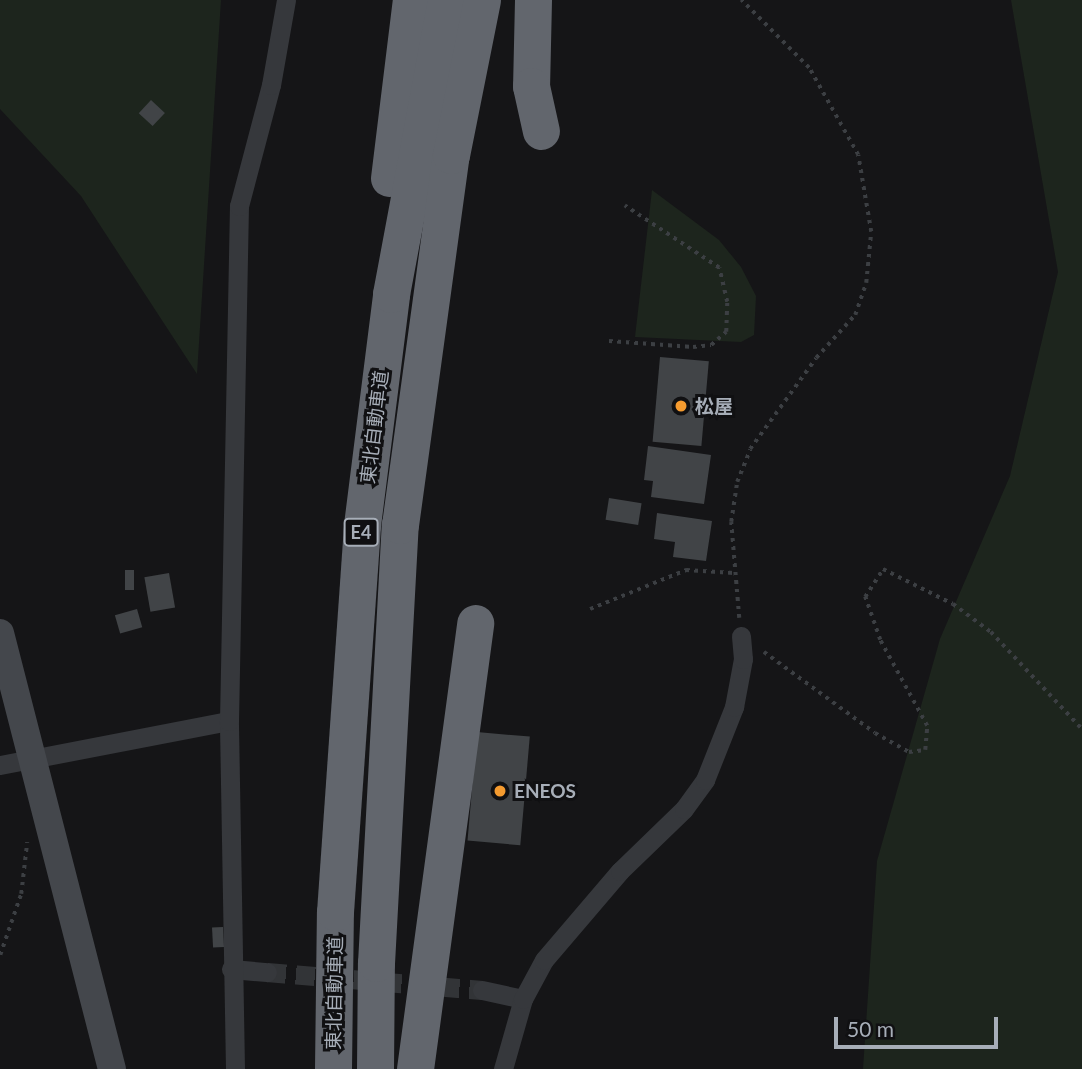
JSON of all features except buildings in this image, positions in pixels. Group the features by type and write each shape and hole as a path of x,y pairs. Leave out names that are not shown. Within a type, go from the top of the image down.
{"highway":[{"path":"362,525 395,114 411,0"},
{"name":"東北自動車道","path":"334,1069 335,912 362,525 391,294 446,0"},
{"name":"東北自動車道","path":"374,1069 377,935 400,525 451,155 482,0"},
{"path":"533,0 531,86 541,131"},
{"path":"415,1069 475,623"}],"street":[{"path":"234,1069 229,721 239,206 271,85 286,0"},
{"path":"0,633 112,1069"},
{"path":"503,1069 523,999 544,960 620,871 684,809 705,780 734,707 743,659 741,636"},
{"path":"0,765 229,721"},
{"path":"231,969 267,972"},
{"path":"482,990 523,999"}],"path":[{"path":"741,0 809,68 858,155 871,232 866,284 855,315 816,358 750,449 741,471 731,522 741,636 875,733 909,752 925,750 927,726 884,651 866,597 883,569 953,604 991,632 1082,729"},
{"path":"609,341 693,347 712,345 726,332 727,302 719,268 625,206"},
{"path":"590,609 686,570 735,573"},
{"path":"0,955 21,894 27,840"}],"shaded area":[{"path":"0,0 221,0 197,374 81,196 0,109"},
{"path":"1011,0 1082,0 1082,1069 863,1069 877,861 940,639 1010,476 1058,272"},
{"path":"652,190 719,240 741,267 756,296 754,335 741,342 635,337"}],"tunnel":[{"path":"267,972 482,990"}],"place":[{"name":"松屋","path":"681,406"},
{"name":"ENEOS","path":"500,791"}]}
